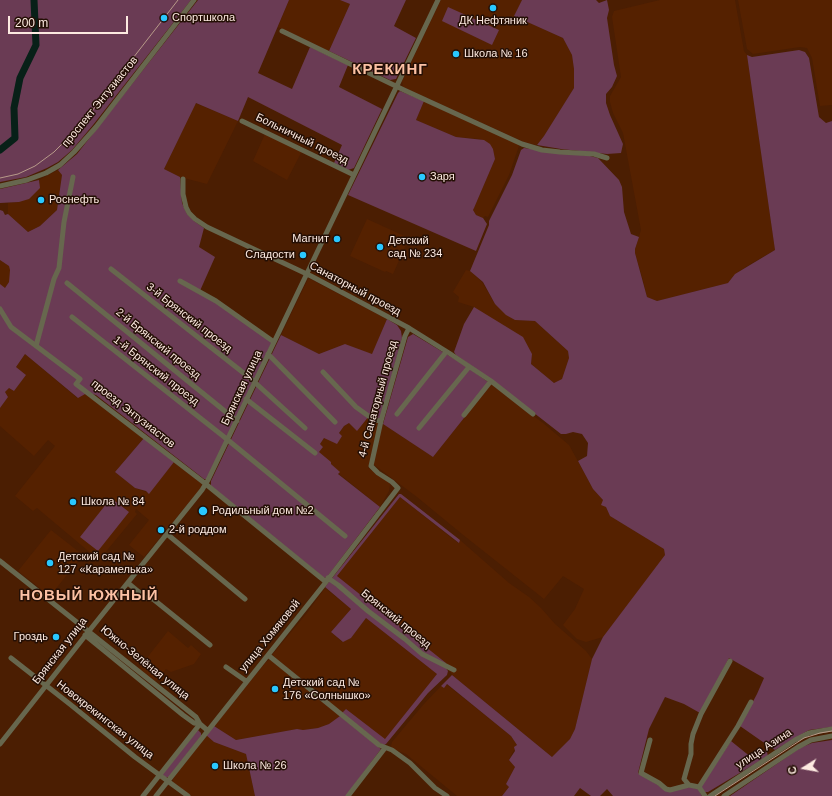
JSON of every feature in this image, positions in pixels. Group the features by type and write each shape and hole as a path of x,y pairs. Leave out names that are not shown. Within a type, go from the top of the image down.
{"street":[{"name":"проспект Энтузиастов","path":"0,186 42,175 60,165 74,152 96,127 194,0"},
{"name":"Брянская улица","path":"0,744 206,484 438,0"},
{"path":"282,31 522,144 542,150 594,154 607,158"},
{"name":"Больничный проезд","path":"242,121 354,174"},
{"path":"0,309 11,327 36,346 54,279 59,268 64,222 73,178"},
{"name":"Санаторный проезд","path":"183,179 183,194 186,207 194,219 207,227 307,274 409,328 491,381 533,414"},
{"name":"3-й Брянский проезд","path":"111,269 203,341 305,428"},
{"path":"180,281 216,301 274,342"},
{"name":"2-й Брянский проезд","path":"67,283 237,421"},
{"name":"1-й Брянский проезд","path":"72,317 228,440 345,536"},
{"name":"4-й Санаторный проезд","path":"398,488 371,466 381,421 405,336 409,328"},
{"name":"проезд Энтузиастов","path":"36,346 80,379 76,384 206,484"},
{"path":"397,414 446,352"},
{"path":"268,354 335,422"},
{"path":"419,428 469,367"},
{"path":"323,372 356,408 374,420 381,421"},
{"path":"464,415 491,381"},
{"path":"246,399 315,453"},
{"name":"Брянский проезд","path":"206,484 327,580 338,585 422,654 454,670"},
{"name":"улица Хомяковой","path":"156,796 398,488"},
{"path":"167,534 245,599"},
{"name":"Южно-Зелёная улица","path":"0,561 89,630 196,717 206,731"},
{"path":"128,583 146,598 153,599 210,646"},
{"name":"Южно-Зелёная улица","path":"85,635 183,715 200,724"},
{"path":"268,655 379,745 410,763 435,788 447,796"},
{"name":"Новокрекингская улица","path":"11,658 135,757 188,796"},
{"path":"689,786 684,779 691,754 690,744 693,734 701,714 730,661"},
{"path":"226,666 246,681"},
{"path":"699,787 752,702"},
{"path":"143,796 200,724"},
{"name":"улица Азина","path":"710,796 795,740 808,733 832,729"},
{"name":"улица Азина","path":"724,796 798,747 811,740 832,736"},
{"path":"650,740 641,773 670,790 689,786 699,787"},
{"path":"348,796 386,748"},
{"path":"699,787 705,796"}],"shaded area":[{"path":"0,0 191,0 72,150 58,162 47,168 26,177 0,182"},
{"path":"198,0 289,0 258,73 292,89 310,47 348,65 339,87 382,109 354,168 348,170 334,163 342,145 248,97 238,121 196,103 164,169 180,177 182,203 187,214 204,228 199,247 215,257 199,293 272,342 207,479 204,479 96,395 87,393 78,398 25,354 16,367 26,375 14,391 9,388 5,392 8,397 0,408 0,284 5,288 9,282 10,270 9,266 0,260 0,210 3,211 5,215 8,214 28,232 40,226 57,210 62,175 58,170 77,154"},
{"path":"289,0 340,0 350,4 329,51 278,27"},
{"path":"340,0 406,0 394,26 416,38 396,79 390,80 329,51 350,4"},
{"path":"441,0 522,0 514,16 563,38 572,55 574,88 537,145 524,142 403,87 402,81"},
{"path":"522,0 596,0 599,3 607,0 609,10 607,18 617,76 612,87 606,94 606,103 623,144 621,153 607,154 537,145 574,88 574,69 572,55 563,38 514,16"},
{"path":"660,0 735,0 744,51 747,55 775,250 735,274 728,283 657,301 647,297 635,253 641,230 623,133 613,113 610,96 621,77 612,17 614,11"},
{"path":"738,0 832,0 832,105 820,106 812,58 807,48 800,47 753,54 747,49"},
{"path":"448,7 499,30 492,45 442,21"},
{"path":"799,50 805,52 809,58 819,117 826,123 832,121 832,727 809,730 775,750 760,740 740,726 764,678 729,658 700,713 684,704 665,697 649,729 638,773 664,790 690,787 698,789 702,796 613,796 607,789 600,796 591,796 580,788 574,796 502,796 509,787 506,784 515,767 509,760 515,751 514,747 517,745 511,736 447,684 444,688 441,686 452,675 552,757 570,739 575,729 592,659 603,637 665,555 664,549 610,516 606,507 601,505 603,500 593,489 578,461 587,456 588,443 582,434 573,432 561,434 454,352 464,324 474,307 523,337 532,354 531,364 554,383 562,379 569,358 568,351 535,321 515,320 506,315 495,304 483,282 470,271 489,225 489,221 512,175 521,150 524,148 598,158 619,180 622,187 624,212 631,234 639,237 635,253 647,297 657,301 728,283 735,274 775,250 747,55 752,57"},
{"name":"Заря","path":"400,91 424,101 416,120 456,137 484,140 490,144 493,149 495,159 473,210 476,215 483,218 487,224 476,251 348,195"},
{"path":"424,101 517,143 519,146 509,175 488,217 485,216 483,218 476,215 473,210 495,159 493,149 480,139 456,137 416,120"},
{"path":"195,103 238,121 207,184 180,177 164,169"},
{"path":"265,134 302,151 287,180 253,161"},
{"name":"Роснефть","path":"58,170 62,175 57,210 40,226 28,232 8,214 8,203 19,202 40,183 39,180"},
{"path":"39,180 40,188 29,199 19,202 0,203 0,189"},
{"name":"Детский сад № 234","path":"367,219 409,238 393,274 386,271 385,272 350,256"},
{"path":"0,260 9,266 10,270 9,282 5,289 0,284"},
{"path":"466,270 470,271 482,282 495,304 515,320 535,321 568,351 569,358 562,379 554,383 531,364 532,354 474,307 458,302 459,297 453,292"},
{"path":"308,279 387,319 372,355 345,344 319,354 281,335"},
{"path":"387,319 397,325 401,331 402,338 379,423 369,416 357,431 349,423 344,426 339,433 342,436 337,444 324,438 320,444 323,447 319,452 340,472 338,474 380,507 325,578 211,486 211,481 281,335 319,354 345,344 372,354"},
{"path":"413,334 466,366 488,382 487,389 433,457 383,424 408,337"},
{"path":"25,354 77,398 87,393 144,438 115,472 135,488 149,493 174,462 201,483 202,486 200,489 144,557 129,545 149,520 136,509 135,512 137,514 99,560 37,508 33,511 15,496 55,446 48,440 34,456 0,426 0,408 8,397 5,392 9,388 14,391 26,375 16,367"},
{"path":"488,382 543,423 569,445 593,489 603,500 610,516 664,549 665,555 660,563 603,637 586,642 577,639 563,625 575,609 584,589 563,576 544,599 417,497 373,464 383,424 433,457 487,389"},
{"path":"369,416 379,423 368,468 389,482 390,485 389,491 380,507 338,473 339,472 319,452 323,447 320,444 324,438 339,434 344,426 349,423"},
{"path":"144,438 174,462 149,494 146,491 135,488 115,472"},
{"path":"399,494 401,494 460,540 459,543 400,497 337,576 446,663 445,667 448,671 447,675 428,693 384,745 342,713 346,709 385,739 437,674 366,618 351,638 343,642 331,632 351,609 325,587"},
{"path":"400,497 458,543 460,540 509,583 529,597 555,624 586,651 592,659 575,729 570,739 552,757 452,675 446,663 337,576"},
{"path":"111,498 129,512 98,551 80,537"},
{"name":"Детский сад № 127 «Карамелька»","path":"51,530 83,555 50,596 18,571"},
{"path":"325,588 351,609 331,632 342,642 351,638 366,618 437,674 385,740 346,709 342,713 272,655 307,613"},
{"path":"168,631 188,648 191,645 201,654 194,664 171,672 166,669 155,682 139,668"},
{"name":"Детский сад № 176 «Солнышко»","path":"269,660 340,716 329,724 318,728 303,730 297,729 236,740 214,726"},
{"path":"446,684 511,736 517,745 509,759 515,767 506,784 509,787 502,796 457,796 406,754 393,749 391,746 392,742 423,705 441,686 444,687"},
{"path":"340,716 381,749 346,796 255,796 246,754 214,742 206,735 214,726 236,740 297,729 303,730 318,728 329,724"},
{"path":"198,730 201,733 201,736 169,777 165,777 163,772"},
{"name":"Школа № 26","path":"206,735 214,742 246,754 255,796 191,796 173,782 173,779"},
{"path":"832,740 832,796 730,796 800,748 812,743"},
{"path":"731,741 752,758 763,750 767,752 768,756 708,792 705,792 702,789 702,785"}],"waterway":[{"path":"0,150 15,138 14,108 20,78 36,45 34,0"}],"tram line":[{"path":"0,178 18,174 35,166 54,152 85,120 178,0"},
{"path":"715,796 804,738 832,731"}],"place":[{"name":"ДК Нефтяник","path":"493,8"},
{"name":"Спортшкола","path":"164,18"},
{"name":"Школа № 16","path":"456,54"},
{"name":"Заря","path":"422,177"},
{"name":"Роснефть","path":"41,200"},
{"name":"Магнит","path":"337,239"},
{"name":"Детский сад № 234","path":"380,247"},
{"name":"Сладости","path":"303,255"},
{"name":"Школа № 84","path":"73,502"},
{"name":"Родильный дом №2","path":"203,511"},
{"name":"2-й роддом","path":"161,530"},
{"name":"Детский сад № 127 «Карамелька»","path":"50,563"},
{"name":"Гроздь","path":"56,637"},
{"name":"Детский сад № 176 «Солнышко»","path":"275,689"},
{"name":"Школа № 26","path":"215,766"}],"district":[{"name":"КРЕКИНГ","path":"390,70"},
{"name":"НОВЫЙ ЮЖНЫЙ","path":"89,596"}]}
